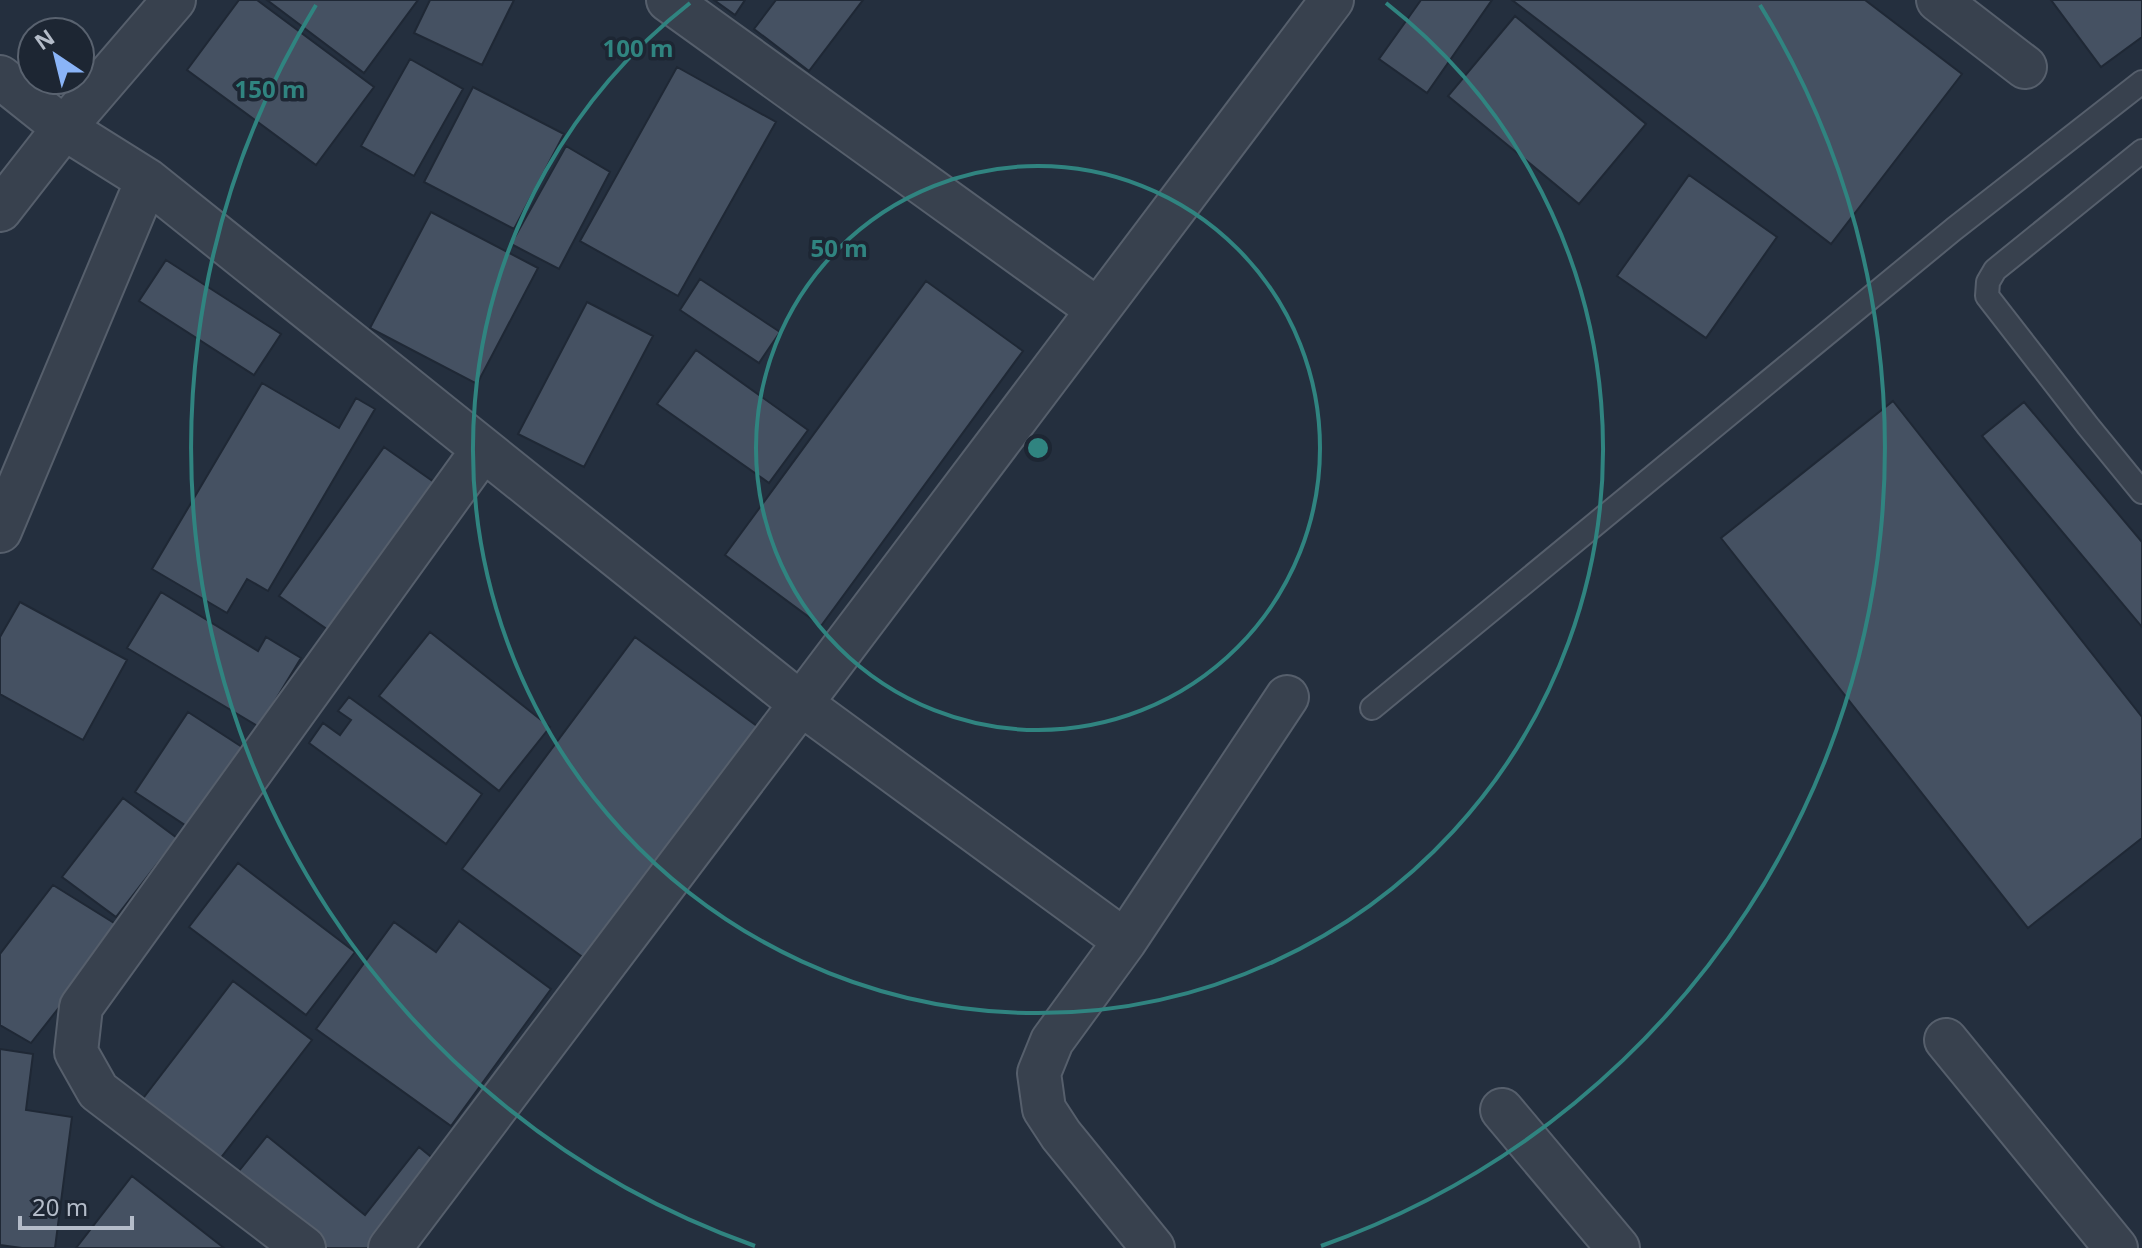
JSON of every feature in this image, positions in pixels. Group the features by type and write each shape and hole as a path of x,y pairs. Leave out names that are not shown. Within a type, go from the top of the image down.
{"street":[{"path":"0,210 64,128 174,0"},
{"path":"668,0 1098,310"},
{"path":"390,1248 1332,0"},
{"path":"1938,0 2025,67"},
{"path":"0,77 64,128 147,180 800,703 1125,941"},
{"path":"0,531 147,180"},
{"path":"304,1248 98,1091 76,1052 81,1007 482,451"},
{"path":"1153,1248 1061,1135 1044,1109 1039,1073 1052,1041 1125,941 1287,697"},
{"path":"1946,1040 2116,1248"},
{"path":"1502,1110 1618,1248"}],"lane":[{"path":"1372,708 1954,229 2142,82"},
{"path":"2142,151 1995,270 1988,282 1987,296 2142,492"}],"building":[{"path":"239,0 257,0 374,87 316,165 187,70"},
{"path":"267,0 418,0 364,73"},
{"path":"430,0 514,0 482,65 414,33"},
{"path":"714,0 745,0 735,15"},
{"path":"776,0 863,0 809,71 754,29"},
{"path":"1421,0 1492,0 1427,93 1379,59"},
{"path":"1512,0 1865,0 1962,74 1831,244"},
{"path":"2051,0 2142,0 2142,37 2101,67"},
{"path":"1515,16 1646,124 1579,204 1448,96"},
{"path":"410,59 463,89 414,176 361,146"},
{"path":"677,67 776,122 678,296 580,241"},
{"path":"473,87 564,134 514,229 424,182"},
{"path":"566,146 610,172 559,269 511,244"},
{"path":"1689,175 1777,237 1706,338 1617,276"},
{"path":"431,212 538,268 477,384 370,328"},
{"path":"166,260 281,334 254,375 139,301"},
{"path":"700,279 780,332 759,363 680,310"},
{"path":"926,281 1023,351 821,626 725,555"},
{"path":"587,302 653,336 584,467 518,434"},
{"path":"696,350 808,430 769,483 657,404"},
{"path":"262,383 339,428 356,398 375,409 268,591 247,579 227,613 152,569"},
{"path":"1893,401 2142,717 2142,838 2028,928 1721,538"},
{"path":"2024,402 2142,542 2142,627 1982,436"},
{"path":"384,447 441,487 337,636 279,596"},
{"path":"161,592 258,651 266,637 301,658 259,727 127,648"},
{"path":"20,602 127,660 83,740 0,694 0,637"},
{"path":"430,632 550,727 499,791 379,696"},
{"path":"635,637 761,729 588,961 462,869"},
{"path":"349,697 482,794 446,844 309,743 323,723 340,735 351,720 338,711"},
{"path":"188,712 242,747 188,827 135,792"},
{"path":"123,798 177,838 116,917 62,877"},
{"path":"238,863 355,952 306,1015 189,927"},
{"path":"53,885 122,928 31,1043 0,1025 0,954"},
{"path":"459,921 551,989 451,1126 316,1029 394,922 436,952"},
{"path":"233,981 312,1040 216,1164 138,1105"},
{"path":"0,1049 33,1054 26,1110 72,1117 55,1248 0,1245"},
{"path":"267,1136 365,1215 419,1147 441,1165 374,1248 325,1248 235,1176"},
{"path":"132,1176 224,1248 76,1248"}]}
